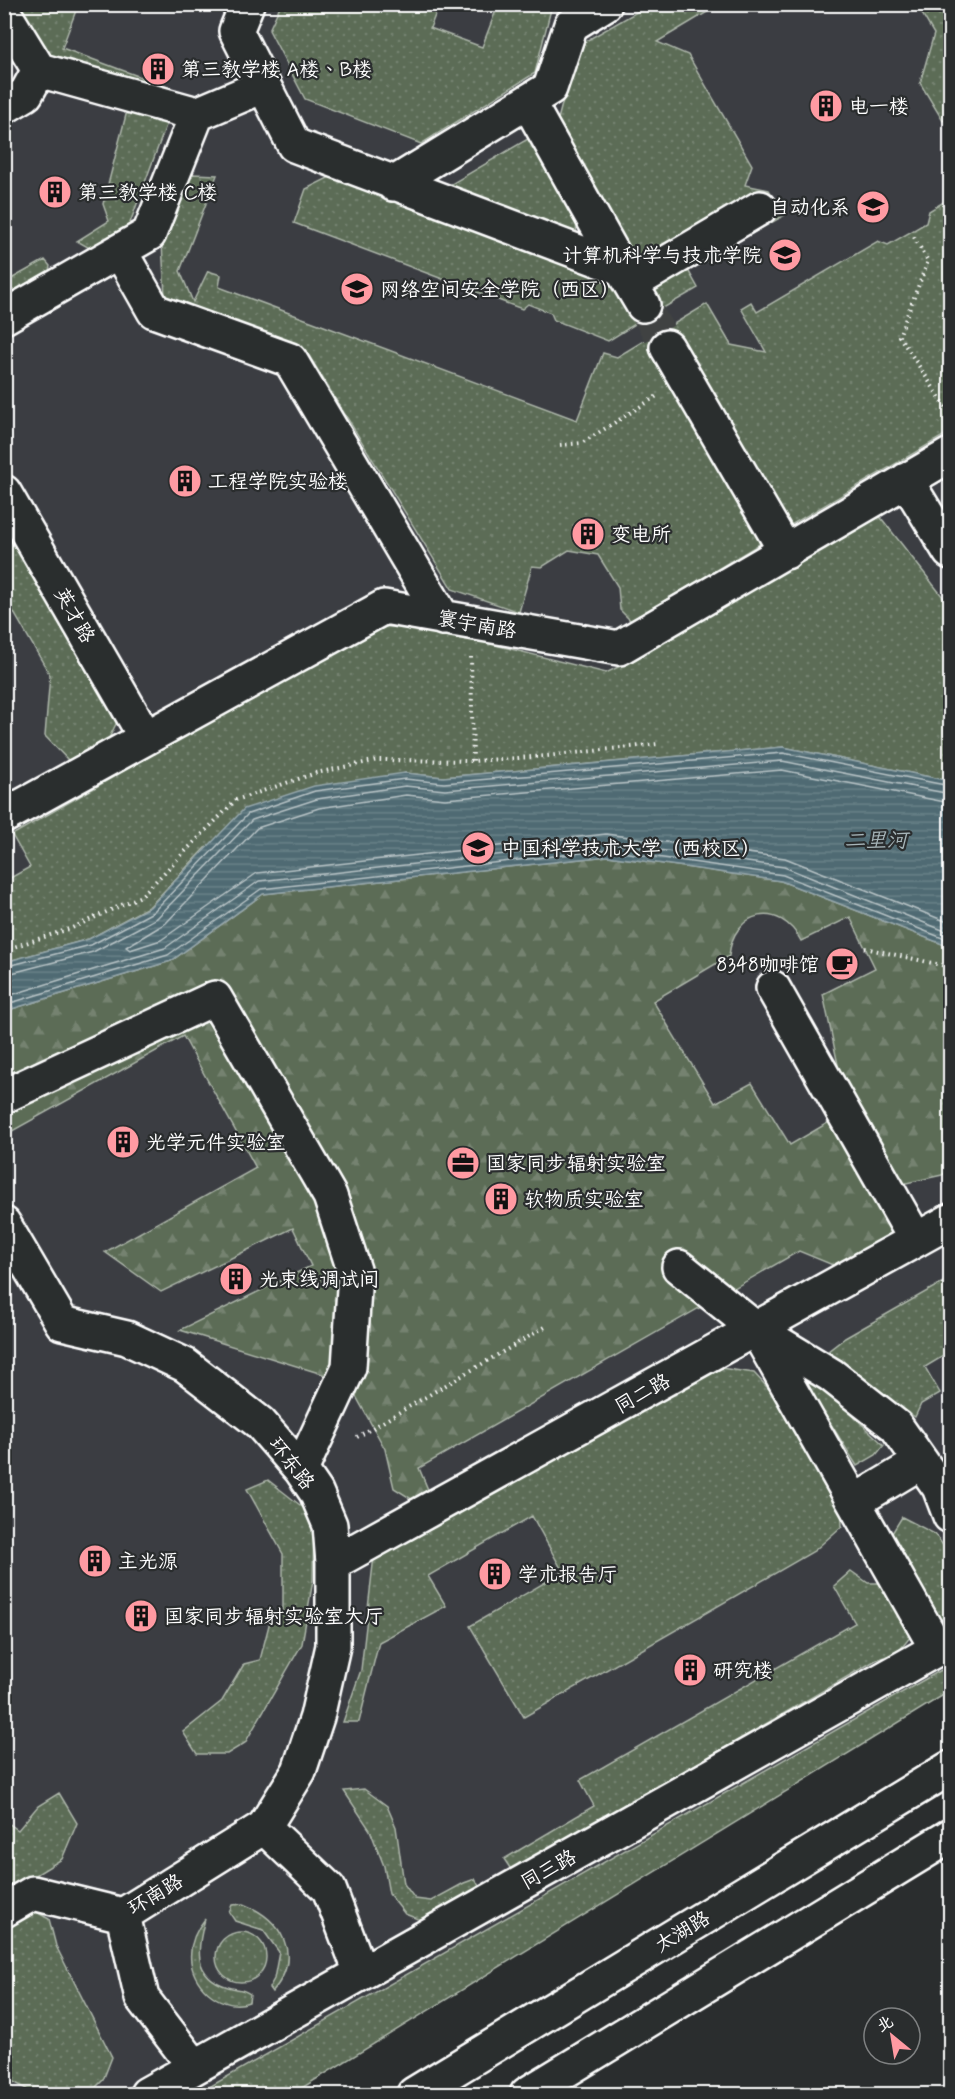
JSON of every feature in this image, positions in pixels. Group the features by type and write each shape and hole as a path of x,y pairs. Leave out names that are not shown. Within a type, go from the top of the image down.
{"street":[{"path":"247,4 236,30 262,86 294,145 393,184 632,286"},
{"path":"393,184 550,88 571,25 605,4"},
{"path":"4,13 39,70 197,114 262,86"},
{"path":"4,106 26,94 39,70"},
{"path":"528,102 632,286"},
{"path":"4,317 149,234 197,114"},
{"path":"632,286 760,208"},
{"path":"120,250 154,310 290,360 442,618"},
{"path":"667,347 786,552"},
{"name":"寰宇南路","path":"4,816 384,608 620,648 951,455"},
{"path":"906,480 951,552"},
{"name":"英才路","path":"4,492 146,738"},
{"path":"773,988 916,1240"},
{"path":"4,1096 215,998 330,1196 355,1273 349,1366 301,1470"},
{"name":"同二路","path":"333,1563 951,1221"},
{"name":"环东路","path":"4,1224 62,1323 127,1338 185,1365 260,1424 301,1470 316,1492 330,1525 333,1563 333,1646 317,1717 299,1771 264,1827"},
{"path":"679,1267 757,1330 831,1375 896,1426 939,1487 951,1516"},
{"path":"757,1330 854,1502 944,1649"},
{"path":"854,1502 921,1462"},
{"name":"同三路","path":"147,2094 944,1649"},
{"name":"太湖路","path":"414,2094 951,1768"},
{"path":"264,1827 329,1889 361,1973"},
{"name":"环南路","path":"4,1910 33,1893 123,1915 264,1827"},
{"path":"527,2094 951,1836"},
{"path":"123,1915 142,1998 195,2067"}],"path":[{"path":"914,237 928,261 899,336 951,413"},
{"path":"560,445 582,443 685,378"},
{"path":"471,678 473,761"},
{"path":"4,950 72,928 141,896 236,800 316,773 378,759 473,761 658,744"},
{"path":"865,948 951,967"},
{"path":"352,1440 548,1326"}],"shaded area":[{"name":"中国科学技术大学（西校区）","path":"5,5 950,5 950,1691 292,2094 5,2094"}],"green space":[{"path":"281,4 439,5 430,28 482,47 498,5 552,5 535,73 421,144 305,99 269,30"},
{"path":"12,5 78,5 62,48 176,90 92,71 56,60 30,34"},
{"path":"649,5 712,5 714,8 657,42 688,55 752,165 745,185 769,190 785,215 688,270 698,288 658,311 555,131 577,46"},
{"path":"917,5 950,5 950,116 943,121 920,83 934,34"},
{"path":"127,111 168,120 127,231 93,250 77,241 109,221 103,204"},
{"path":"538,133 577,212 576,242 441,190"},
{"path":"192,174 217,175 180,271 193,302 208,271 221,275 219,287 577,420 603,353 617,357 650,337 768,539 631,621 620,610 618,587 598,555 569,550 542,567 532,566 519,612 452,589 305,349 165,297 162,243"},
{"path":"330,177 598,266 616,279 640,321 608,341 554,320 551,313 528,304 522,309 294,223 306,189"},
{"path":"950,198 950,432 784,529 667,328 707,304 731,345 766,352 741,308 751,302 757,312 878,241 888,245 926,223 929,211"},
{"path":"45,260 50,266 48,277 5,301 4,283"},
{"path":"4,511 121,714 108,740 69,761 45,736 50,675 5,597"},
{"path":"878,514 950,606 950,781 783,747 443,777 405,773 205,848 150,906 89,939 5,962 5,881 30,867 12,835 375,627 420,626 606,673 637,658"},
{"path":"608,856 781,881 950,947 950,1170 942,1175 902,1184 841,1079 823,994 875,968 850,917 801,941 792,928 781,920 770,916 759,916 748,920 739,928 732,940 729,956 653,1001 715,1103 752,1083 790,1145 836,1118 897,1223 885,1242 840,1268 799,1251 419,1468 429,1492 413,1500 394,1488 385,1449 348,1382 180,1330 311,1266 293,1228 161,1292 105,1252 256,1168 183,1036 5,1135 5,1011 171,961 263,894"},
{"path":"950,1278 950,1352 925,1367 940,1393 921,1404 915,1417 823,1355 845,1338"},
{"path":"714,1367 754,1373 779,1400 841,1503 842,1526 814,1551 524,1717 470,1626 563,1572 532,1516 428,1576 446,1606 379,1642 359,1722 343,1722 361,1670 374,1556"},
{"path":"801,1376 814,1379 884,1445 876,1455 857,1466"},
{"path":"268,1480 314,1516 313,1580 302,1644 245,1743 227,1754 197,1754 183,1732 222,1701 244,1664 260,1660 271,1617 283,1614 283,1554 247,1489"},
{"path":"902,1517 935,1534 950,1555 949,1618 937,1620 889,1538"},
{"path":"851,1571 868,1583 888,1583 912,1635 898,1652 876,1660 512,1871 504,1859 594,1806 580,1780 855,1623 834,1586"},
{"path":"950,1665 950,1691 292,2094 197,2094"},
{"path":"364,1789 387,1806 396,1827 404,1884 415,1899 431,1901 475,1879 481,1890 423,1921 405,1914 389,1894 384,1866 370,1830 344,1791"},
{"path":"59,1793 77,1823 62,1859 5,1894 5,1828 8,1823 18,1830 38,1806"},
{"path":"243,1904 269,1919 284,1940 287,1953 286,1966 272,1992 269,1988 274,1979 279,1952 263,1930 235,1921 229,1912 232,1905"},
{"path":"33,1910 49,1919 56,1946 112,2057 103,2080 89,2094 35,2094 5,2077 4,1927"},
{"path":"205,1919 199,1950 203,1968 216,1982 250,1994 249,2002 230,2004 220,2001 204,1989 193,1972 192,1945"},
{"path":"236,1932 246,1932 259,1939 266,1952 266,1962 259,1975 246,1982 236,1982 227,1978 220,1971 216,1962 216,1952 220,1943 227,1936"}],"water":[{"name":"二里河","path":"783,747 950,781 950,947 781,881 608,856 263,894 171,961 5,1011 5,962 89,939 150,907 244,809 314,786 405,773 443,777"}],"tunnel":[{"path":"643,305 667,347"}],"place":[{"name":"第三教学楼 A楼、B楼","path":"158,69"},
{"name":"电一楼","path":"826,106"},
{"name":"第三教学楼 C楼","path":"55,192"},
{"name":"自动化系","path":"873,207"},
{"name":"计算机科学与技术学院","path":"785,255"},
{"name":"网络空间安全学院（西区）","path":"357,289"},
{"name":"工程学院实验楼","path":"185,481"},
{"name":"变电所","path":"588,534"},
{"name":"中国科学技术大学（西校区）","path":"478,848"},
{"name":"8348咖啡馆","path":"842,964"},
{"name":"光学元件实验室","path":"123,1142"},
{"name":"国家同步辐射实验室","path":"463,1163"},
{"name":"软物质实验室","path":"501,1199"},
{"name":"光束线调试间","path":"236,1279"},
{"name":"主光源","path":"95,1561"},
{"name":"学术报告厅","path":"495,1574"},
{"name":"国家同步辐射实验室大厅","path":"141,1616"},
{"name":"研究楼","path":"690,1670"}]}
